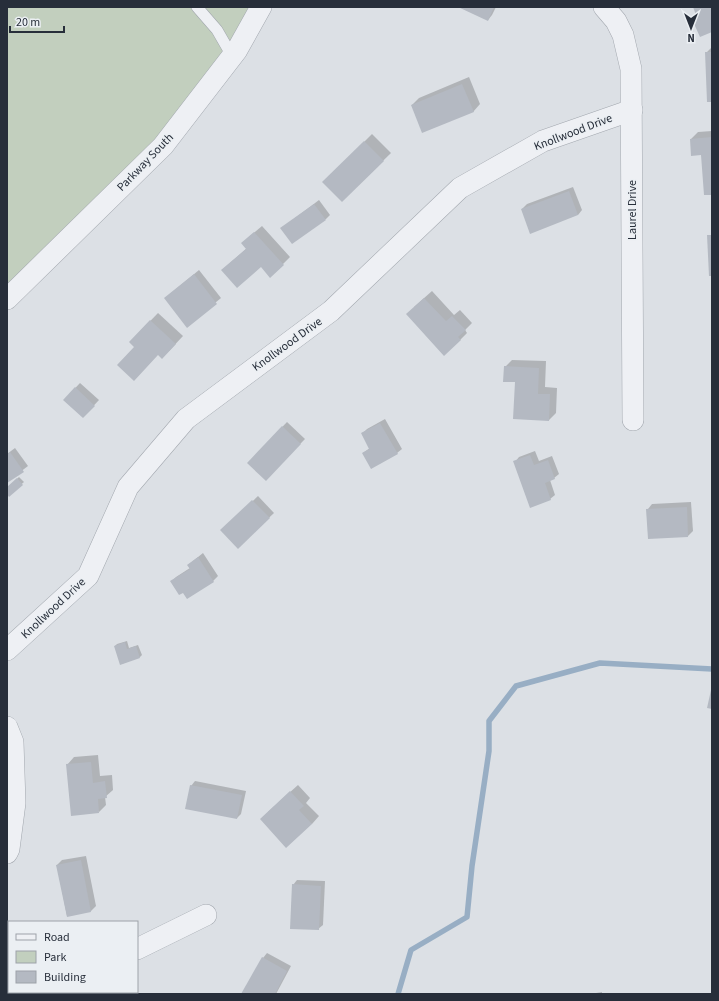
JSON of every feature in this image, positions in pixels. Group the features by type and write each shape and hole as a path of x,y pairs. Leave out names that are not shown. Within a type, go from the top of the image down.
{"street":[{"name":"Parkway South","path":"7,299 163,146 237,50 261,7"},
{"name":"Laurel Drive","path":"604,7 616,21 623,35 631,69 633,420"},
{"name":"Knollwood Drive","path":"7,650 88,576 128,487 186,419 332,311 460,188 543,141 632,110"},
{"path":"7,727 13,742 15,804 7,853"},
{"path":"138,949 206,915"}],"lane":[{"path":"197,7 217,30 232,56"}],"green space":[{"path":"7,7 263,7 169,154 7,294"}],"building":[{"path":"458,7 494,7 488,21"},
{"path":"693,7 712,7 712,32 700,37 691,17 696,15"},
{"path":"705,52 712,52 712,102 707,102"},
{"path":"462,84 474,112 422,133 411,105"},
{"path":"712,137 712,195 704,195 701,155 691,156 690,139"},
{"path":"364,141 384,161 342,202 322,182"},
{"path":"569,191 578,215 530,234 521,209"},
{"path":"314,204 326,220 292,244 280,228"},
{"path":"254,232 284,265 270,278 261,267 237,288 221,270 246,249 241,243"},
{"path":"707,235 712,235 712,276 709,276"},
{"path":"194,274 217,304 187,328 164,298"},
{"path":"424,298 446,321 452,316 466,330 458,337 461,340 444,356 406,314"},
{"path":"150,320 176,344 162,359 158,355 134,381 117,365 134,347 129,342"},
{"path":"504,366 539,368 538,394 550,394 549,421 513,419 515,382 503,382"},
{"path":"75,387 95,406 83,418 63,400"},
{"path":"380,423 398,454 371,469 362,453 369,449 361,433"},
{"path":"282,426 301,444 266,481 247,463"},
{"path":"10,452 24,472 7,483 7,455"},
{"path":"530,455 534,465 548,460 555,479 545,483 551,500 530,508 513,461"},
{"path":"17,478 23,485 9,497 7,494 7,487"},
{"path":"252,500 270,518 238,549 220,530"},
{"path":"687,507 688,537 648,539 646,509"},
{"path":"198,557 214,582 187,599 183,593 179,595 170,581 190,569 187,565"},
{"path":"125,642 127,649 136,646 140,658 120,665 114,646"},
{"path":"712,690 712,709 707,708"},
{"path":"91,762 93,783 105,781 107,798 98,799 99,813 71,816 66,764"},
{"path":"190,785 242,795 237,819 185,809"},
{"path":"290,791 304,806 299,810 312,824 286,848 260,819"},
{"path":"81,860 91,912 67,917 56,865"},
{"path":"292,884 321,886 319,930 290,929"},
{"path":"262,957 287,971 275,994 241,994"}],"waterway":[{"path":"398,994 411,950 467,917 472,866 489,751 489,721 516,686 600,663 712,669"}]}
